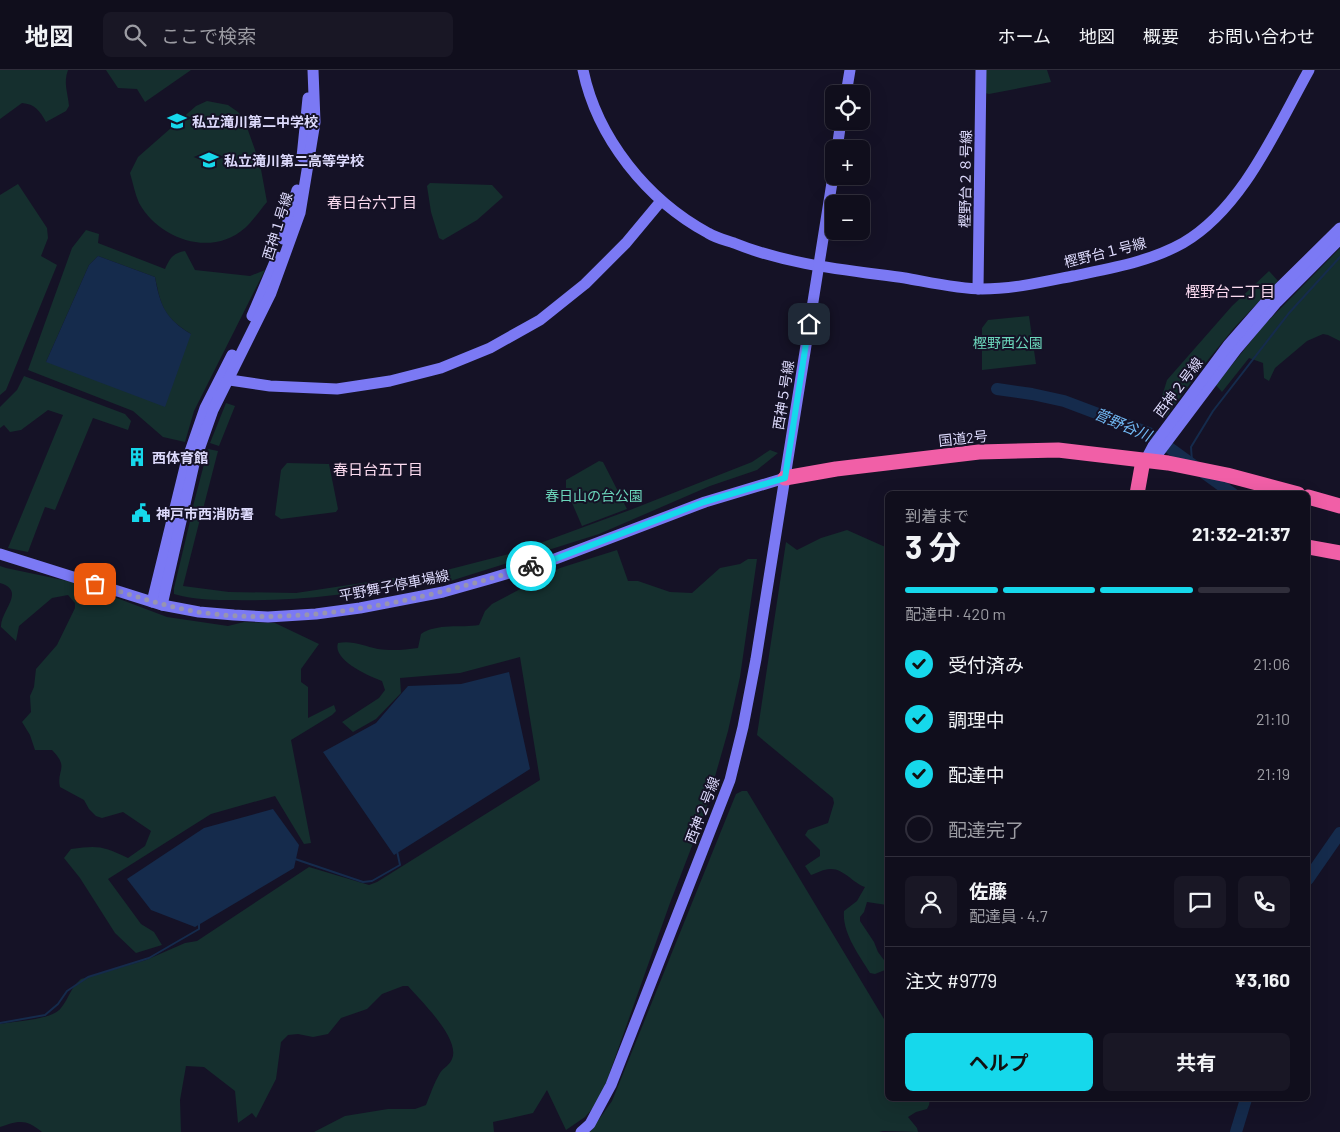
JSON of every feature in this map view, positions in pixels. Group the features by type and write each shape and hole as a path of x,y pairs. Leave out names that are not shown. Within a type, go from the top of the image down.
{"highway":[{"name":"国道2号","path":"785,478 845,468 979,452 1058,450 1103,454 1145,461 1161,453 1227,475 1287,491"},
{"path":"1138,491 1142,466 1145,461"},
{"path":"1310,498 1340,506"},
{"path":"1310,548 1340,553"}],"street":[{"name":"西神１号線","path":"224,379 277,255 299,184 308,100 307,70"},
{"name":"西神１号線","path":"224,379 271,293 300,213 315,122 313,70"},
{"name":"樫野台１号線","path":"583,70 587,87 604,130 627,164 661,201 708,234 762,254 818,265 978,289 1023,286 1124,265 1161,254 1185,241 1219,215 1249,178 1309,70"},
{"path":"848,85 850,70"},
{"name":"樫野台２８号線","path":"978,289 981,70"},
{"name":"西神５号線","path":"785,478 831,185"},
{"path":"157,603 194,464 224,379 270,386 337,389 390,381 442,368 490,348 540,320 585,284 626,243 661,201"},
{"name":"西神２号線","path":"1145,461 1161,453 1167,435 1229,344 1271,296 1340,228"},
{"name":"西神２号線","path":"1167,435 1277,302 1340,239"},
{"name":"西神２号線","path":"580,1132 590,1124 611,1085 730,780 743,727 756,659 785,478"},
{"name":"平野舞子停車場線","path":"0,554 157,603 199,612 268,617 316,614 360,608 443,592 555,559 704,502 785,478"}],"green space":[{"path":"0,70 68,70 66,84 69,106 66,111 46,122 37,109 22,103 0,119"},
{"path":"106,70 191,70 145,102 137,89 118,88"},
{"path":"985,70 1047,70 1051,82 989,94 985,93"},
{"path":"207,101 228,105 244,119 260,164 267,202 245,228 232,237 217,242 202,243 172,235 148,216 139,203 130,173 138,157 196,106"},
{"path":"430,183 492,185 503,197 477,220 443,240 439,238 431,212 427,186"},
{"path":"18,184 47,228 48,238 41,256 57,265 6,390 0,395 0,195"},
{"path":"86,230 99,234 98,243 165,269 172,257 185,251 195,270 250,276 265,270 194,411 185,442 163,437 133,411 28,370 72,248","holes":["98,256 155,277 159,296 165,310 175,322 191,334 46,362 89,265"]},
{"path":"1340,248 1340,341 1323,334 1307,341 1275,368 1269,381 1264,378 1263,363 1249,358 1222,392 1216,385 1263,326"},
{"path":"1269,271 1278,281 1234,328 1203,366 1166,417 1160,403 1167,380 1232,306"},
{"name":"樫野西公園","path":"1029,316 1036,364 982,370 982,328 988,320"},
{"path":"24,376 125,414 131,421 128,430 93,418 55,510 45,507 28,552 8,548 63,415 48,410 21,430 10,432 4,425 0,428 0,407 17,390"},
{"path":"226,403 235,406 219,446 210,443"},
{"path":"208,449 218,451 202,513 192,510"},
{"path":"770,450 778,453 757,470 710,486 599,534 444,583 435,573 513,553 752,462"},
{"name":"春日山の台公園","path":"599,461 603,462 627,509 582,526 566,489 566,480"},
{"path":"287,463 329,464 338,509 336,512 281,519 275,515 281,470"},
{"path":"191,517 200,519 183,586 229,592 296,593 415,575 422,579 416,584 280,600 211,600 174,594"},
{"path":"847,530 885,546 885,905 867,902 864,912 860,917 860,921 885,961 885,970 875,974 870,973 856,951 848,936 844,919 844,911 857,901 865,887 835,869 823,870 811,875 805,866 820,856 820,850 805,835 808,830 828,823 834,803 833,798 757,735 786,542 797,550 821,538"},
{"path":"617,550 628,581 638,581 670,592 692,593 720,568 740,564 748,559 757,559 740,677 728,731 704,815 670,903 600,1100 585,1117 566,1130 547,1090 533,1113 493,1122 494,1132 314,1132 345,1116 388,1109 415,1109 426,1105 440,1073 452,1059 453,1051 451,1041 438,1020 408,986 403,986 382,994 367,1009 341,1018 328,1034 313,1037 298,1034 288,1035 281,1042 276,1079 256,1118 252,1113 238,1123 235,1091 204,1067 186,1066 180,1100 181,1132 42,1132 32,1125 22,1122 0,1127 0,1024 42,1018 50,1015 61,1008 81,979 146,960 185,943 197,941 309,867 369,885 377,882 540,780 520,657 460,673 400,678 401,693 376,719 353,732 342,722 379,698 385,690 382,681 346,661 338,649 338,643 353,643 388,650 418,648 421,634 427,631 442,627 479,625 485,611 492,604 560,568"},
{"path":"0,566 77,583 167,617 228,626 244,622 275,623 319,644 301,669 301,682 308,687 308,718 334,705 336,711 291,740 311,843 304,844 275,796 211,814 108,879 141,924 154,932 162,945 136,953 115,933 80,878 64,858 71,849 100,847 128,858 145,846 151,831 123,812 102,818 96,816 84,800 60,787 60,761 52,750 35,750 30,735 22,722 31,712 30,696 34,687 36,669 57,645 75,608 75,603 68,595 52,598 19,626 16,641 1,627 12,596 8,587 0,583"},
{"path":"747,791 885,1021 885,1101 930,1101 927,1109 916,1112 908,1117 918,1132 590,1132 612,1101 736,794"}],"water":[{"path":"98,256 155,277 159,296 166,311 176,323 191,334 165,407 46,362 89,265"},
{"path":"509,672 530,769 394,855 323,752 376,723 408,686 461,684"},
{"path":"273,809 299,845 294,868 195,927 151,910 127,879 204,828"}],"waterway":[{"path":"1192,462 1191,447 1213,411 1289,313 1340,257"},
{"name":"菅野谷川","path":"997,389 1064,401 1149,433 1229,491"},
{"path":"1310,876 1340,833"},
{"path":"295,859 363,882 372,881 400,865 397,851"},
{"path":"0,1023 45,1015 58,1004 67,991 88,977 149,958 199,929 199,924"},
{"path":"1236,1132 1245,1101"}],"way so far":[{"path":"95,584 162,605 199,612 268,617 316,614 360,608 443,592 531,566"}],"place":[{"name":"私立滝川第二中学校","path":"177,121"},
{"name":"私立滝川第二高等学校","path":"209,160"},
{"name":"西体育館","path":"137,457"},
{"name":"神戸市西消防署","path":"141,513"}],"district":[{"name":"春日台六丁目","path":"372,202"},
{"name":"樫野台二丁目","path":"1230,291"},
{"name":"春日台五丁目","path":"378,469"}],"route":[{"path":"531,566 555,559 704,502 785,478 809,324"}]}
